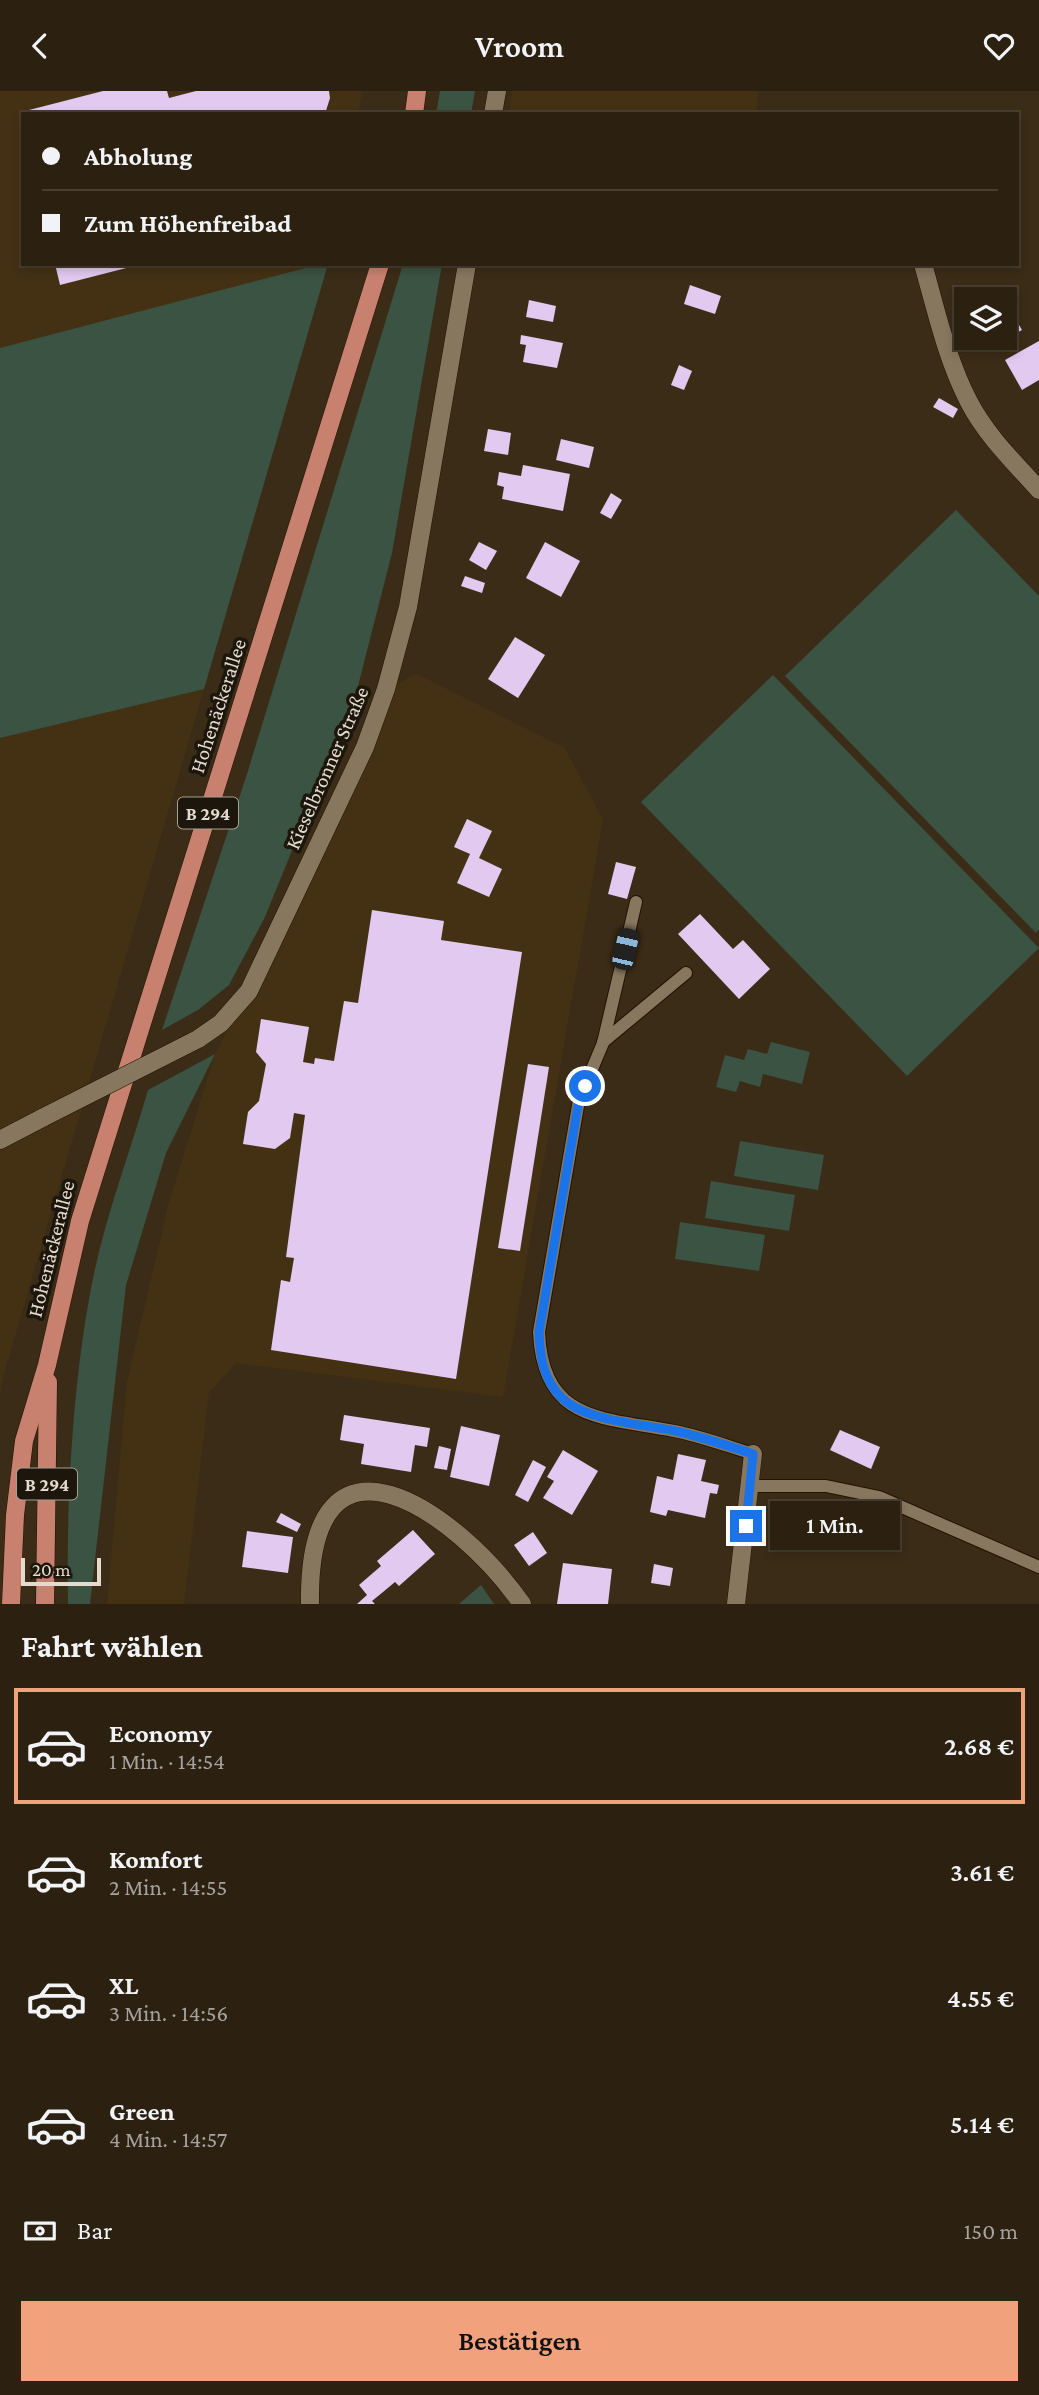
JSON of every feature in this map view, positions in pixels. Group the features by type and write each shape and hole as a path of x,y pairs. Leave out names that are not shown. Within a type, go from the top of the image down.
{"main road":[{"path":"414,112 416,91"},
{"name":"Hohenäckerallee","path":"11,1604 15,1515 24,1441 47,1365 80,1221 379,266"},
{"name":"Hohenäckerallee","path":"45,1604 47,1365"}],"street":[{"path":"493,112 497,91"},
{"name":"Kieselbronner Straße","path":"0,1140 198,1039 221,1024 249,991 365,747 386,689 408,607 467,266"},
{"path":"924,266 942,332 968,401 999,445 1039,490"},
{"path":"736,1604 753,1454"},
{"path":"310,1604 312,1556 326,1513 346,1496 370,1489 401,1497 439,1520 484,1557 522,1604"}],"lane":[{"path":"636,902 603,1042 579,1100 539,1332 540,1356 547,1379 561,1398 577,1410 681,1432 753,1454"},
{"path":"603,1042 686,973"},
{"path":"751,1486 826,1486 879,1497 1039,1567"}],"shaded area":[{"path":"0,91 362,91 358,112 21,112 21,266 327,266 2,1381 0,1398"},
{"path":"512,91 758,91 756,112 509,112"},
{"path":"417,674 565,748 603,820 503,1397 236,1363 209,1393 184,1604 107,1604 127,1381 169,1202 215,1054 249,991 386,689"}],"green space":[{"path":"440,91 475,91 471,112 436,112"},
{"path":"313,266 327,266 204,689 0,738 0,348"},
{"path":"402,266 442,266 392,553 357,690 265,917 229,985 198,1010 162,1030 247,774"},
{"path":"956,510 1039,596 1039,929 1036,933 785,676"},
{"path":"773,675 1039,948 907,1076 641,802"},
{"path":"771,1042 810,1052 802,1084 763,1074 760,1087 740,1081 736,1092 716,1087 725,1055 744,1060 748,1049 767,1054"},
{"path":"215,1054 166,1153 126,1285 90,1604 68,1604 72,1436 87,1308 100,1247 148,1090"},
{"path":"740,1141 824,1155 818,1190 734,1176"},
{"path":"711,1181 795,1195 789,1231 705,1218"},
{"path":"680,1222 765,1235 759,1271 675,1259"},
{"path":"481,1585 494,1604 459,1604"}],"building":[{"path":"103,91 167,91 169,98 196,91 329,91 330,98 326,112 29,110"},
{"path":"55,266 134,266 60,285"},
{"path":"690,285 721,296 715,314 684,304"},
{"path":"529,300 556,306 553,322 526,317"},
{"path":"521,335 563,343 557,368 523,362 526,345 520,344"},
{"path":"1039,341 1039,380 1022,390 1005,360"},
{"path":"679,365 692,371 684,390 671,385"},
{"path":"939,398 958,409 953,418 933,407"},
{"path":"488,429 511,433 508,455 484,451"},
{"path":"561,439 594,447 589,468 556,460"},
{"path":"523,465 570,474 563,511 502,499 504,487 497,485 499,472 521,476"},
{"path":"611,493 622,500 611,519 600,513"},
{"path":"479,542 497,551 486,570 469,560"},
{"path":"545,542 580,561 561,597 526,578"},
{"path":"465,576 485,583 482,593 461,586"},
{"path":"515,637 545,655 518,698 488,679"},
{"path":"467,819 492,831 479,858 502,869 489,897 457,883 470,854 454,847"},
{"path":"616,862 636,867 627,899 608,894"},
{"path":"372,910 444,921 441,940 522,952 456,1379 271,1350 281,1280 290,1282 294,1258 286,1257 305,1115 294,1113 290,1138 275,1149 243,1144 248,1112 259,1101 266,1064 256,1052 261,1019 309,1027 303,1062 314,1064 315,1058 334,1061 344,1001 358,1003"},
{"path":"700,914 733,949 743,940 770,969 739,999 678,934"},
{"path":"528,1064 549,1067 520,1251 498,1248"},
{"path":"344,1415 430,1428 427,1447 415,1445 411,1472 361,1464 364,1444 340,1440"},
{"path":"461,1426 500,1435 489,1486 450,1477"},
{"path":"840,1430 880,1447 871,1469 830,1450"},
{"path":"439,1446 451,1449 447,1470 434,1468"},
{"path":"563,1450 598,1471 572,1515 543,1498 554,1481 547,1477"},
{"path":"678,1454 706,1460 701,1481 719,1485 717,1494 710,1493 705,1518 668,1510 666,1516 650,1512 657,1476 673,1480"},
{"path":"533,1460 546,1467 528,1502 515,1495"},
{"path":"281,1513 301,1524 297,1532 276,1522"},
{"path":"413,1530 435,1554 399,1586 395,1582 372,1601 375,1604 357,1604 367,1595 359,1585 381,1566 377,1561"},
{"path":"247,1531 293,1537 288,1573 242,1567"},
{"path":"533,1532 547,1553 529,1566 514,1545"},
{"path":"563,1563 612,1569 608,1604 557,1604"},
{"path":"654,1564 673,1568 670,1586 651,1583"}],"route":[{"path":"585,1086 579,1100 539,1332 540,1356 547,1379 561,1398 577,1410 681,1432 753,1454 746,1526"}]}
